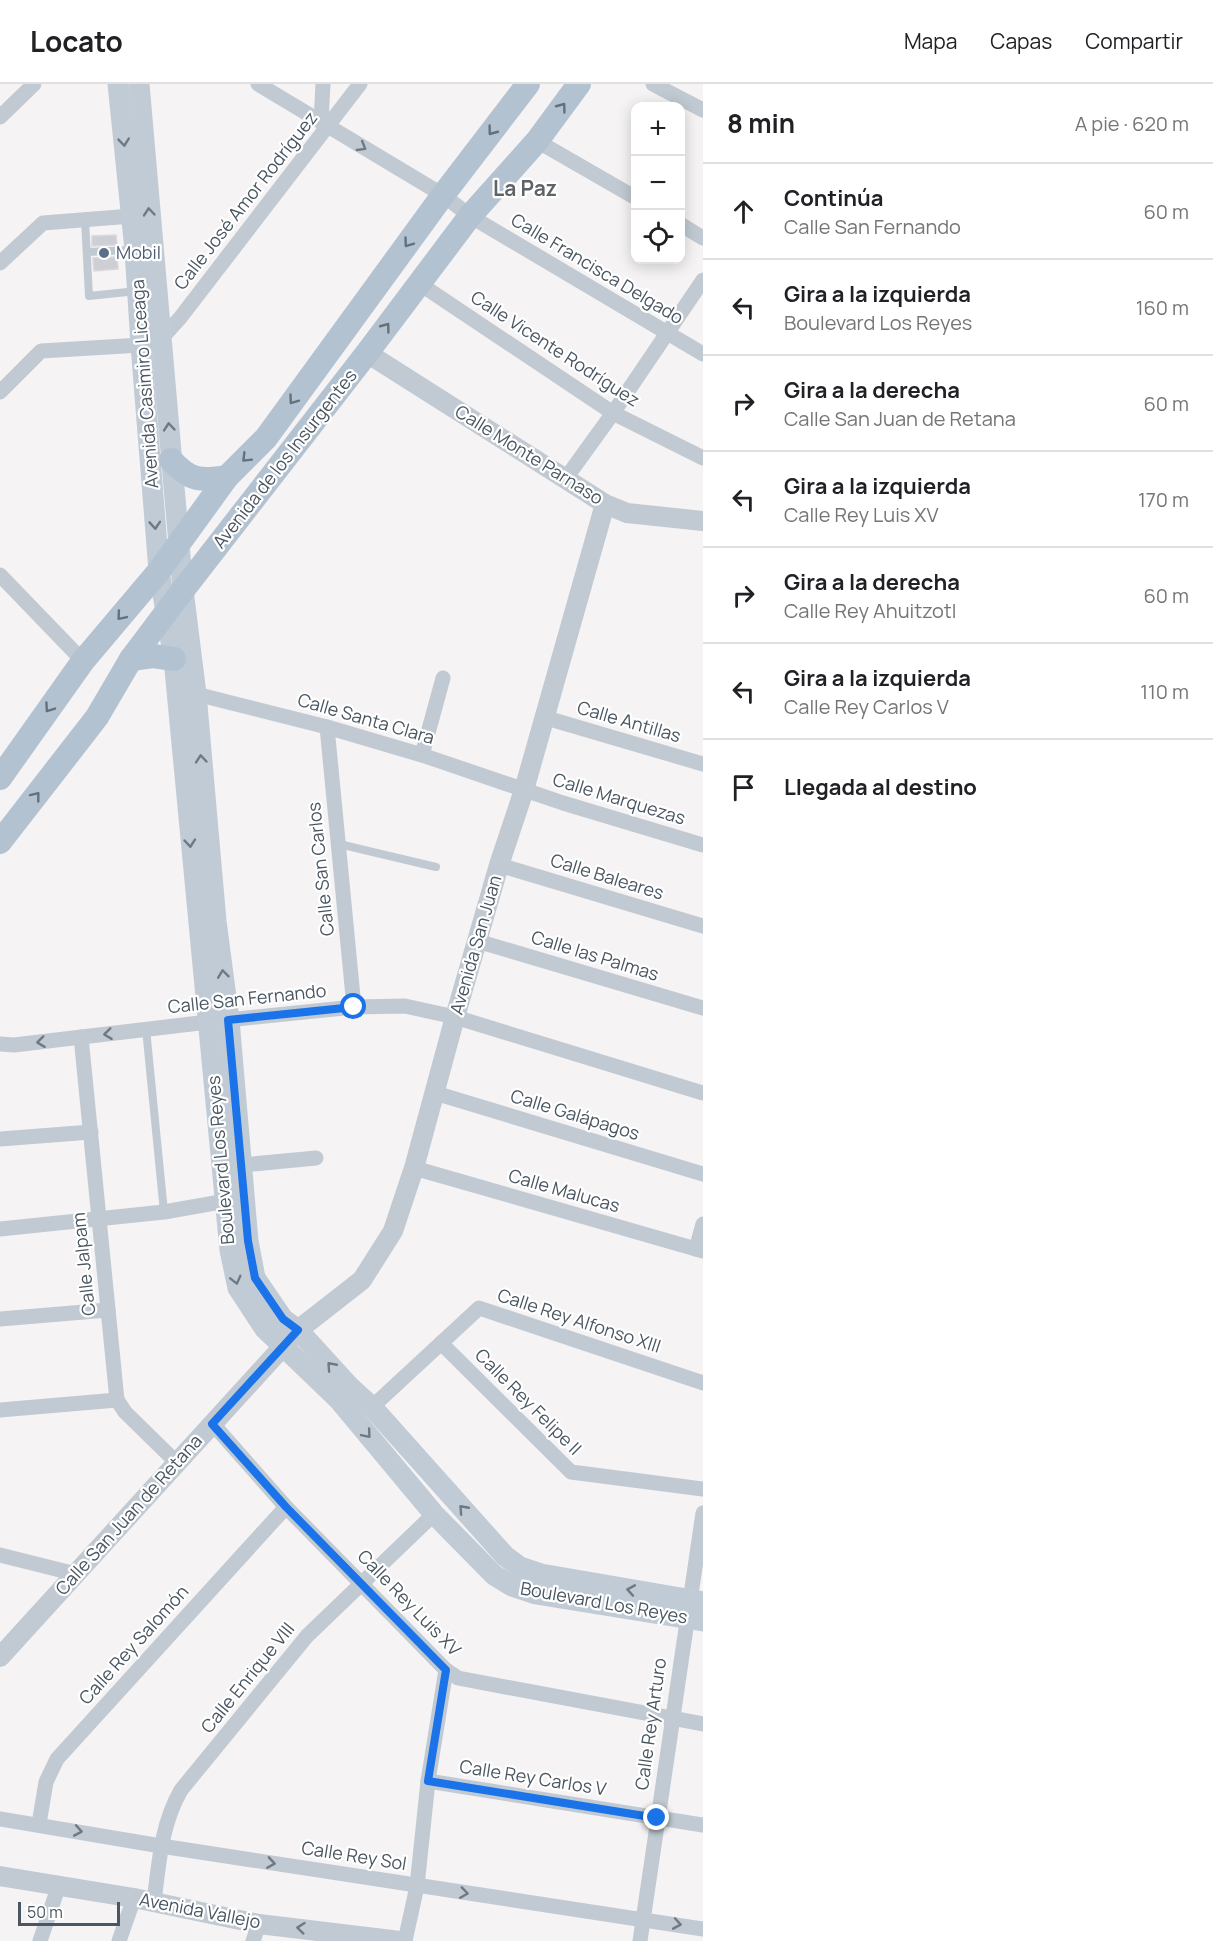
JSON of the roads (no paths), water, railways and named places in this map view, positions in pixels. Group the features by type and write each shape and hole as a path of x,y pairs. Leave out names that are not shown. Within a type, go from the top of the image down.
{"main road":[{"name":"Avenida Casimiro Liceaga","path":"118,84 138,291 150,343 171,460 183,590"},
{"name":"Avenida Casimiro Liceaga","path":"139,84 159,571 167,612"},
{"name":"Avenida de los Insurgentes","path":"0,778 83,661 159,571 227,477 266,438 443,195 528,84"},
{"name":"Avenida de los Insurgentes","path":"0,842 97,717 131,659 183,590 470,216 537,141 579,84"},
{"path":"171,460 183,472 197,479 227,477"},
{"name":"Boulevard Los Reyes","path":"183,590 196,694 195,798"},
{"name":"Boulevard Los Reyes","path":"167,612 195,798 218,1021 230,1251 238,1288 265,1329 339,1400 434,1514 494,1575 512,1586 536,1594 695,1610"},
{"path":"131,659 153,656 174,659"},
{"name":"Boulevard Los Reyes","path":"218,1021 242,1165 248,1241 255,1278 283,1319 298,1330 350,1387 372,1407 505,1556 520,1567 695,1610"}],"street":[{"path":"0,117 34,84"},
{"name":"Calle Francisca Delgado","path":"258,84 443,195 470,216 703,354"},
{"name":"Calle José Amor Rodríguez","path":"323,84 325,124"},
{"name":"Calle José Amor Rodríguez","path":"150,343 180,318 325,124 360,84"},
{"path":"653,84 703,110"},
{"path":"537,141 631,195"},
{"path":"0,263 43,223 132,216"},
{"path":"685,227 703,238"},
{"path":"566,478 703,280"},
{"name":"Calle Vicente Rodríguez","path":"420,284 613,413 703,458"},
{"path":"0,392 40,351 150,343"},
{"name":"Calle Monte Parnaso","path":"367,353 605,504 627,513 703,521"},
{"name":"Avenida San Juan","path":"283,1346 298,1330 362,1280 393,1231 414,1168 454,1017 524,790 605,504"},
{"path":"0,575 83,661"},
{"path":"422,755 443,678"},
{"name":"Calle Santa Clara","path":"196,694 327,727 422,755 524,790"},
{"name":"Calle Antillas","path":"543,717 703,764"},
{"name":"Calle San Carlos","path":"327,727 354,1007"},
{"name":"Calle Marquezas","path":"524,790 703,845"},
{"name":"Calle Baleares","path":"499,865 703,926"},
{"name":"Calle las Palmas","path":"477,941 703,1008"},
{"name":"Calle San Fernando","path":"0,1044 14,1045 354,1007 405,1006 454,1017 703,1093"},
{"name":"Calle Jalpam","path":"81,1037 117,1400"},
{"name":"Calle Galápagos","path":"435,1093 703,1174"},
{"path":"0,1139 91,1132"},
{"path":"242,1165 316,1158"},
{"name":"Calle Malucas","path":"414,1168 700,1250"},
{"path":"0,1229 164,1212 226,1201"},
{"path":"700,1250 703,1224"},
{"name":"Calle Rey Alfonso XIII","path":"372,1407 479,1308 703,1383"},
{"path":"0,1319 108,1310"},
{"name":"Calle Rey Felipe II","path":"441,1343 571,1472 703,1489"},
{"name":"Calle San Juan de Retana","path":"0,1657 283,1346"},
{"path":"0,1410 117,1400 125,1412 177,1463"},
{"name":"Calle Rey Luis XV","path":"212,1424 286,1507 446,1670 458,1678 703,1724"},
{"name":"Calle Rey Salomón","path":"39,1824 46,1782 57,1759 286,1507"},
{"name":"Calle Rey Arturo","path":"640,1941 671,1718 695,1610 703,1513"},
{"name":"Calle Enrique VIII","path":"154,1902 162,1846 171,1807 181,1790 307,1636 434,1514"},
{"path":"0,1555 76,1574"},
{"path":"405,1941 417,1886 428,1781 446,1670"},
{"name":"Calle Rey Carlos V","path":"428,1781 703,1825"},
{"name":"Calle Rey Sol","path":"0,1819 703,1929"},
{"name":"Avenida Vallejo","path":"4,1881 58,1885 154,1902 256,1932 400,1941"},
{"path":"40,1941 58,1885"},
{"path":"119,1941 134,1898"}],"lane":[{"path":"85,220 89,296 138,291"},
{"path":"87,252 135,250"},
{"path":"338,843 436,867"},
{"path":"146,1029 164,1212"}],"place":[{"name":"Mobil","path":"104,253"}],"district":[{"name":"La Paz","path":"525,189"}]}
